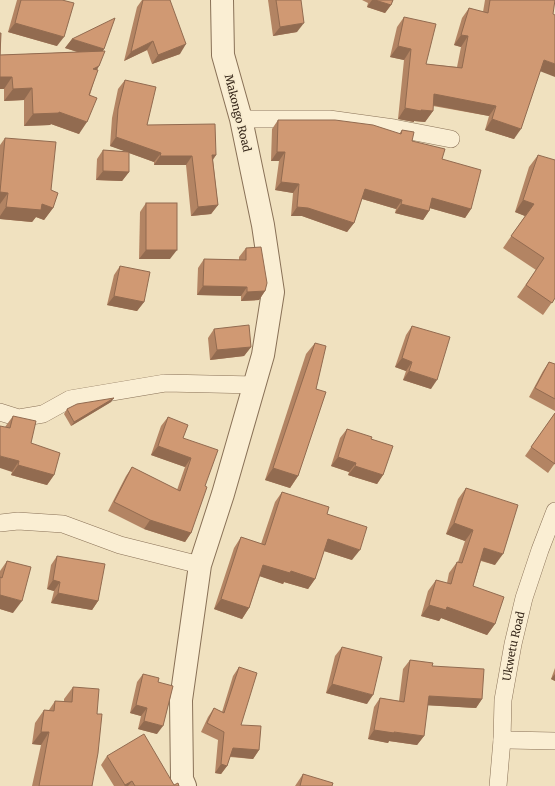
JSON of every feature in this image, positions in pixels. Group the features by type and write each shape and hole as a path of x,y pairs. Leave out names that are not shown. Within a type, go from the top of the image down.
{"street":[{"name":"Makongo Road","path":"185,786 182,779 181,700 200,565 223,494 264,355 273,292 263,225 241,119 223,55 222,0"},
{"path":"241,119 329,119 394,128 451,139"},
{"path":"0,412 19,418 43,414 70,399 165,384 255,385"},
{"name":"Ukwetu Road","path":"498,786 502,740 503,700 517,628 526,591 555,511"},
{"path":"0,523 18,521 63,524 120,545 200,565"},
{"path":"502,740 555,741"}],"building":[{"path":"21,0 62,0 74,3 64,37 15,23"},
{"path":"143,0 170,0 186,44 158,55 153,41 131,52"},
{"path":"276,0 301,0 304,23 280,27"},
{"path":"375,0 393,0 391,5"},
{"path":"490,0 555,0 553,14 555,15 555,64 544,60 521,129 492,119 496,106 434,94 433,111 421,111 405,108 411,49 398,46 404,17 436,24 426,64 462,68 468,36 461,35 469,8 488,13"},
{"path":"115,18 104,49 72,39"},
{"path":"0,33 1,33 0,55"},
{"path":"105,51 99,66 93,69 98,70 89,95 97,98 87,122 59,112 33,114 32,88 13,89 12,77 0,77 0,55"},
{"path":"125,80 156,87 147,125 215,124 216,155 212,155 218,205 198,207 192,156 160,156 161,153 116,137 118,109"},
{"path":"278,120 335,120 373,125 401,134 402,130 414,132 412,141 445,149 442,159 481,170 471,209 432,198 429,211 401,204 402,200 365,189 354,223 308,208 297,207 299,184 281,182 285,152 277,152"},
{"path":"5,138 56,142 51,190 58,193 53,208 42,204 41,210 6,207 8,193 0,192"},
{"path":"103,150 129,152 129,172 103,171"},
{"path":"538,155 555,160 555,298 552,303 526,285 544,258 511,236 534,204 523,200"},
{"path":"146,203 177,203 177,250 146,250"},
{"path":"261,247 267,283 265,291 247,292 247,287 203,286 204,259 246,260 246,248"},
{"path":"120,266 150,272 144,302 114,296"},
{"path":"249,325 251,347 217,350 214,329"},
{"path":"412,326 450,337 437,380 409,371 412,362 402,358"},
{"path":"315,343 326,346 316,389 326,392 298,476 273,468"},
{"path":"549,362 555,364 555,399 535,388"},
{"path":"114,398 74,422 67,409 77,404"},
{"path":"555,413 555,464 531,447"},
{"path":"13,416 36,421 31,443 60,453 54,475 18,465 19,461 0,456 0,426 10,428"},
{"path":"168,417 188,425 183,438 218,450 205,486 207,487 191,533 150,520 114,502 132,467 180,491 191,458 158,446"},
{"path":"347,429 393,446 383,475 355,466 356,463 338,457"},
{"path":"466,488 518,505 503,554 484,548 473,586 504,597 495,624 447,607 446,610 429,605 436,580 451,584 457,562 462,563 473,530 454,523"},
{"path":"282,492 329,507 327,514 367,527 360,550 328,539 315,579 291,571 290,573 263,565 249,608 221,599 241,537 265,545"},
{"path":"57,556 105,564 98,601 58,593 60,582 53,580"},
{"path":"7,561 31,567 22,601 0,595 0,577 2,578"},
{"path":"342,647 382,657 373,695 332,684"},
{"path":"410,660 433,663 432,666 484,669 482,699 429,696 424,736 374,730 380,698 404,702"},
{"path":"239,667 257,673 241,725 261,726 259,750 233,748 227,766 221,764 224,732 207,723 214,708 224,713"},
{"path":"143,674 159,678 158,682 173,686 163,726 144,721 147,708 136,705"},
{"path":"73,687 99,689 97,714 102,714 98,753 92,786 39,786 49,732 41,732 44,710 54,711 55,701 72,702"},
{"path":"144,734 174,785 178,783 179,786 135,786 132,781 125,785 107,756"},
{"path":"303,774 333,783 332,786 300,786"}]}
